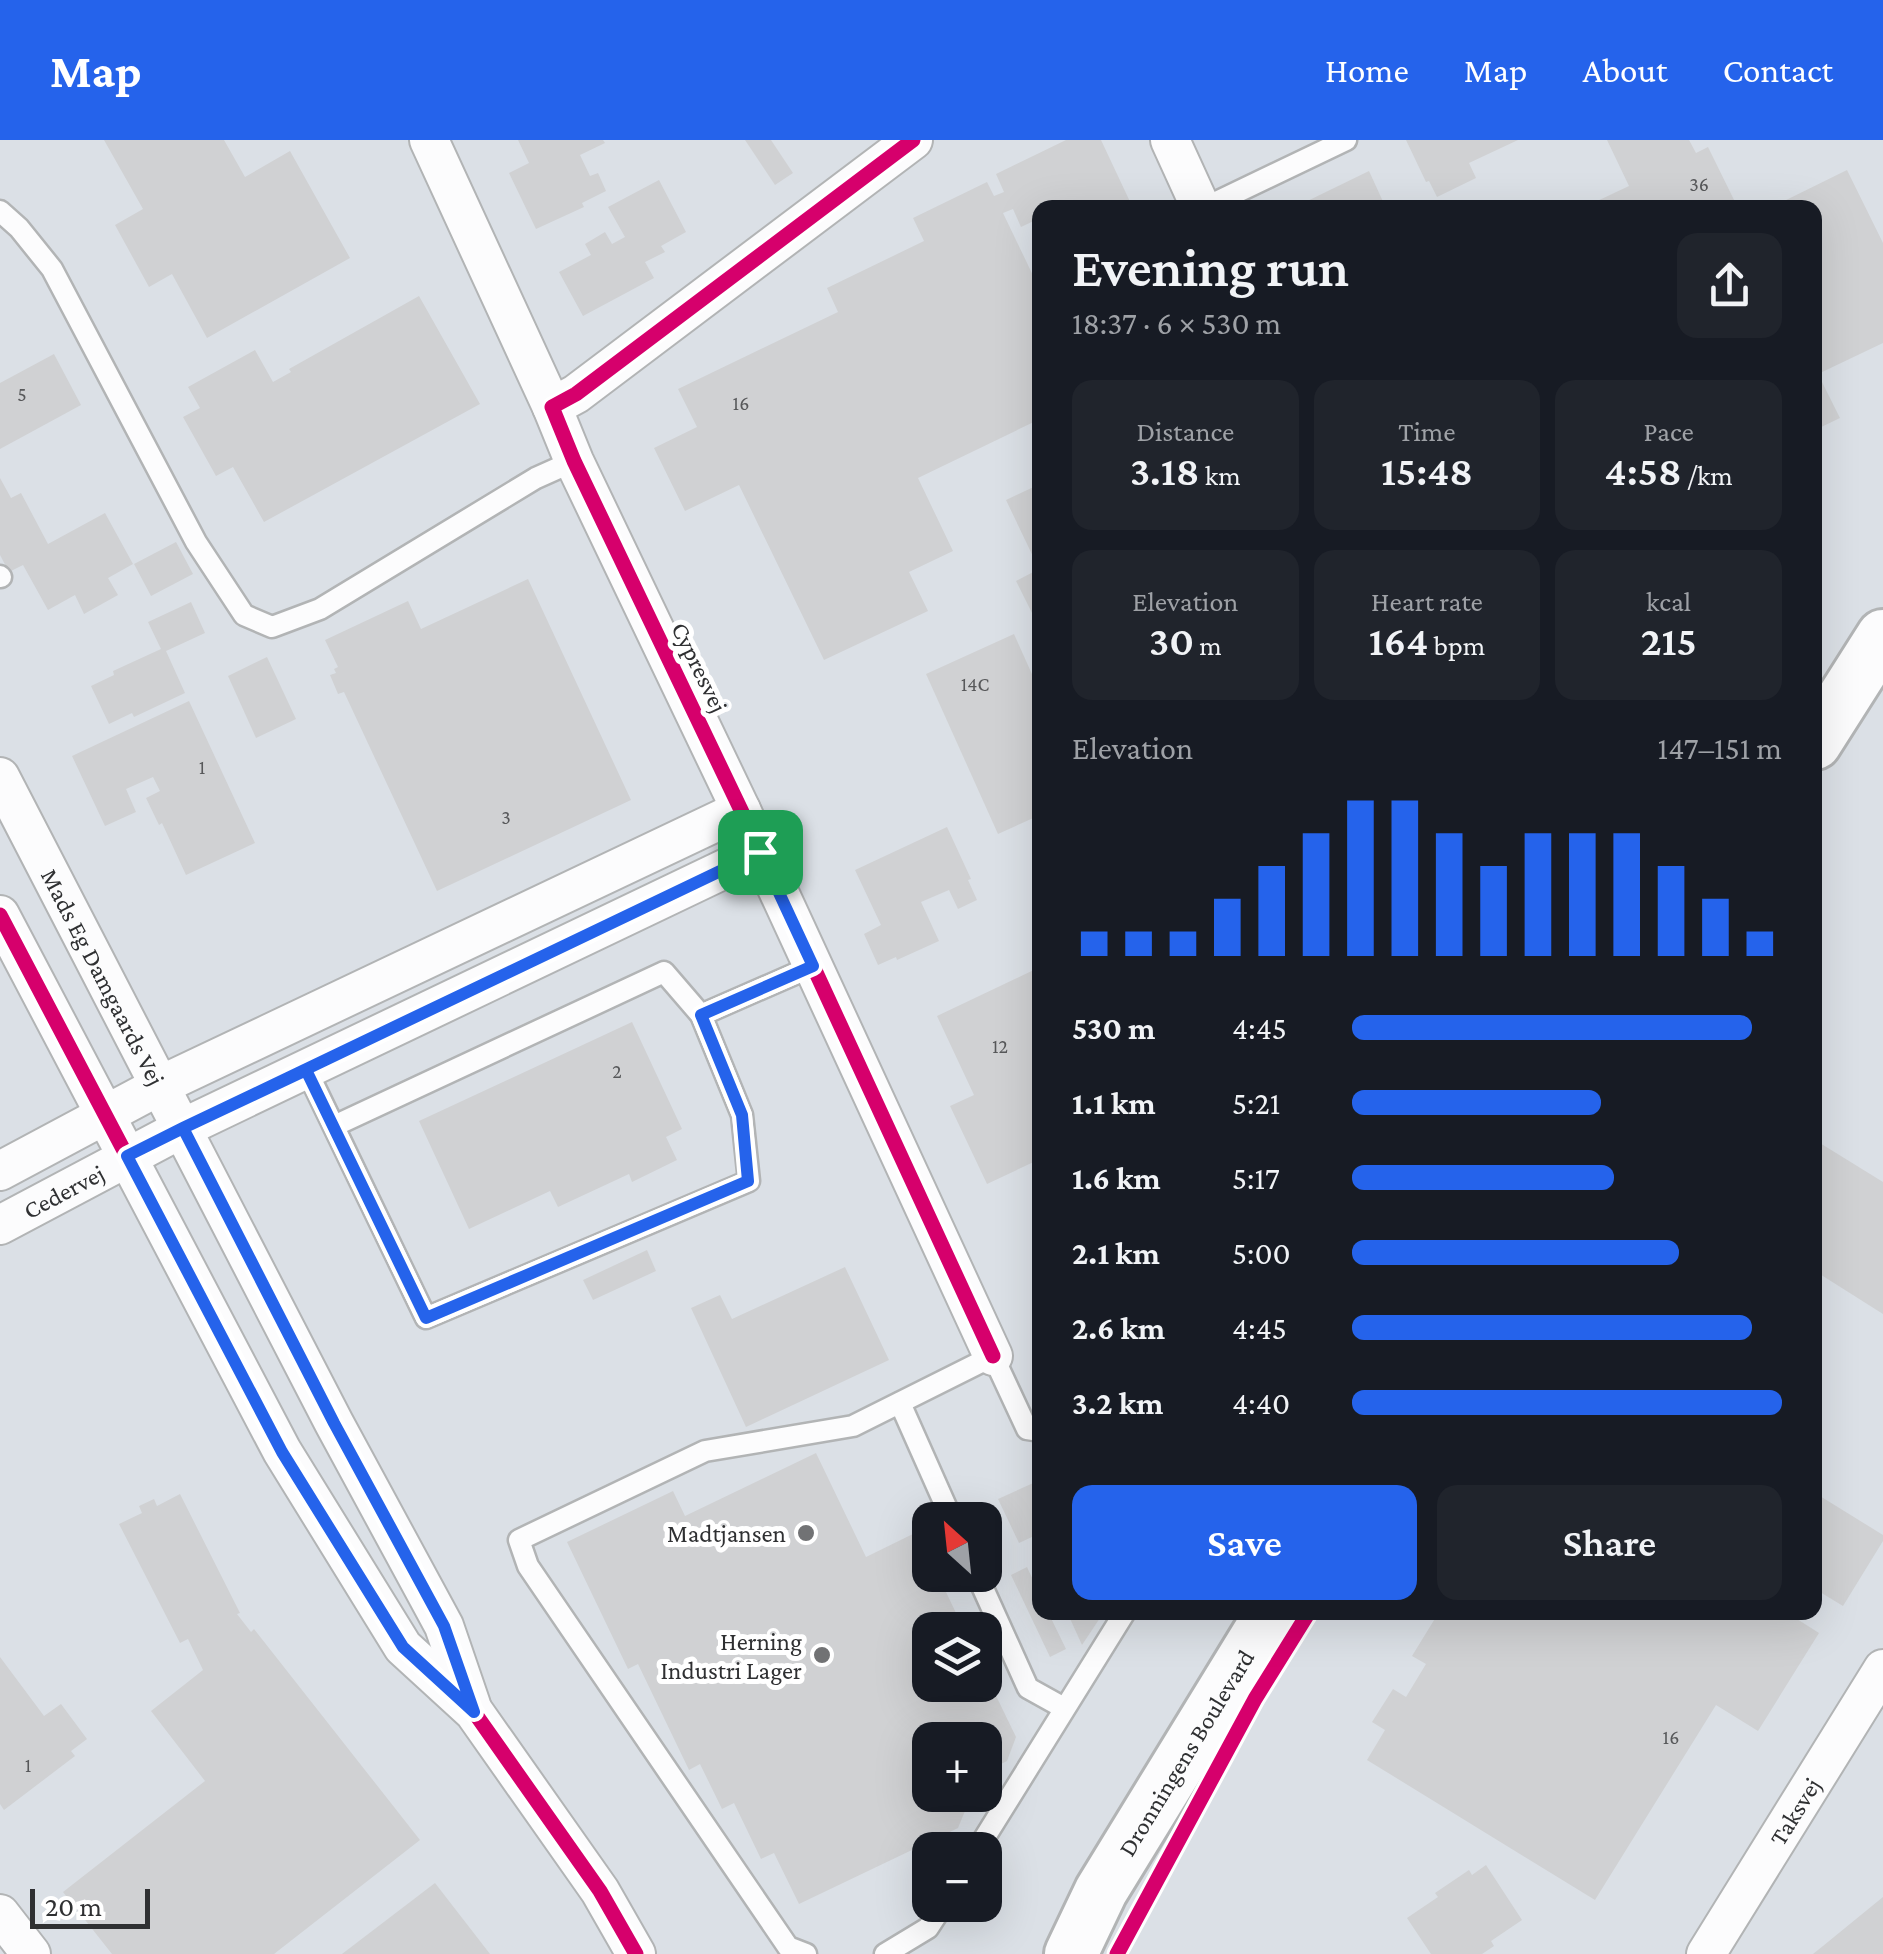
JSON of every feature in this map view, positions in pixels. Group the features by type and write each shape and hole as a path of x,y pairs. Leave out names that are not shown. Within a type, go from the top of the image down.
{"main road":[{"path":"1822,732 1883,636"},
{"name":"Dronningens Boulevard","path":"1071,1954 1101,1891 1267,1620"},
{"name":"Dronningens Boulevard","path":"1048,1954 1101,1891"}],"street":[{"name":"Cypresvej","path":"430,140 574,461 741,810 993,1356"},
{"path":"552,407 576,394 914,140"},
{"path":"1170,140 1198,200"},
{"name":"Mads Eg Damgaards Vej","path":"0,777 334,1423 444,1626 474,1712"},
{"path":"161,1086 741,810"},
{"path":"183,1128 760,852"},
{"name":"Mads Eg Damgaards Vej","path":"0,915 282,1452 403,1647 474,1712 600,1891 636,1954"},
{"name":"Cedervej","path":"0,1172 161,1086"},
{"name":"Cedervej","path":"0,1225 183,1128"},
{"name":"Taksvej","path":"1706,1954 1883,1669"},
{"name":"Mads Eg Damgaards Vej","path":"600,1891 660,1954"},
{"path":"0,1914 31,1954"}],"lane":[{"path":"1219,200 1346,140"},
{"path":"0,211 52,269 196,542 244,614 272,627 320,609 536,478 574,461"},
{"path":"701,1015 813,966"},
{"path":"306,1070 426,1318 748,1181 742,1115 701,1015 664,972 334,1126"},
{"path":"806,1954 788,1946 528,1566 519,1540 705,1451 853,1426 993,1356"},
{"name":"Cypresvej","path":"993,1356 1027,1429 1032,1430"},
{"path":"900,1403 944,1502"},
{"path":"985,1592 1028,1688 1064,1708"},
{"path":"988,1832 1120,1620"},
{"path":"884,1954 932,1922"}],"shaded area":[{"path":"0,140 1883,140 1883,1954 0,1954"}],"building":[{"path":"104,140 224,140 245,177 290,151 350,258 207,338 172,274 149,287 115,225 143,209"},
{"path":"518,140 603,140 605,143 580,155 590,176 598,173 606,191 582,203 584,207 536,229 509,173 529,163"},
{"path":"745,140 771,140 793,173 775,185"},
{"path":"1066,140 1101,140 1129,200 1032,200 1032,222 1021,227 1013,209 1003,213 1032,273 1032,423 918,478 953,551 909,572 928,611 824,660 739,485 685,511 654,448 697,427 678,389 838,312 827,288 924,241 913,218 987,182 994,196 1004,192 996,174"},
{"path":"1406,140 1518,140 1469,163 1476,178 1437,197"},
{"path":"1607,140 1689,140 1696,153 1708,147 1734,200 1599,200 1629,186"},
{"path":"1847,170 1883,243 1883,343 1822,372 1822,200 1786,200"},
{"path":"1369,171 1382,200 1309,200"},
{"path":"659,180 686,232 661,246 665,252 645,262 654,278 583,316 559,272 591,255 585,244 605,232 612,244 625,237 608,207"},
{"path":"419,296 480,404 264,522 233,467 216,476 183,417 200,408 188,387 255,350 273,382 291,372 289,369"},
{"path":"54,354 81,405 0,449 0,383"},
{"path":"1822,382 1840,418 1822,427"},
{"path":"0,478 11,498 21,493 48,544 105,513 133,564 108,578 118,595 84,614 75,595 48,610 23,565 9,572 0,555"},
{"path":"1032,488 1032,554 1006,500"},
{"path":"176,542 193,574 151,596 134,564"},
{"path":"1032,573 1032,613 1016,581"},
{"path":"528,579 631,800 437,891 344,692 338,694 330,675 338,667 325,640 408,601 421,629"},
{"path":"191,602 205,633 166,651 185,693 109,724 91,686 161,649 148,622"},
{"path":"1014,634 1032,674 1032,819 998,834 926,674"},
{"path":"267,657 296,719 256,738 228,676"},
{"path":"189,701 255,843 186,875 146,798 160,791 153,777 126,789 136,812 105,826 72,756"},
{"path":"947,827 977,900 958,909 949,890 921,902 939,941 878,965 864,934 881,925 855,870"},
{"path":"1032,971 1032,1163 987,1184 950,1106 974,1095 937,1016"},
{"path":"632,1022 682,1129 666,1137 677,1160 632,1182 629,1174 558,1207 550,1191 469,1229 419,1121"},
{"path":"1822,1144 1883,1182 1883,1314 1822,1275"},
{"path":"647,1250 656,1271 593,1300 583,1280"},
{"path":"845,1267 889,1360 746,1427 691,1308 720,1295 732,1319"},
{"path":"816,1453 866,1557 912,1534 912,1592 946,1592 955,1612 912,1612 912,1702 999,1702 1016,1737 1007,1761 1002,1764 1002,1722 912,1722 912,1812 965,1812 958,1828 950,1832 912,1832 912,1850 799,1904 774,1853 761,1859 734,1803 722,1809 700,1764 689,1770 638,1664 628,1669 567,1542 673,1491 685,1516"},
{"path":"1032,1484 1032,1537 1019,1543 998,1499"},
{"path":"180,1494 240,1613 237,1614 251,1632 254,1629 420,1840 274,1954 112,1954 63,1892 205,1781 151,1711 203,1670 188,1639 180,1643 119,1524 142,1513 139,1506 154,1499 157,1506"},
{"path":"1822,1497 1883,1535 1843,1606 1822,1593"},
{"path":"1027,1567 1032,1578 1032,1619 1011,1575"},
{"path":"1032,1620 1052,1620 1066,1649 1050,1657"},
{"path":"1071,1620 1099,1620 1082,1645"},
{"path":"1434,1620 1799,1620 1819,1633 1758,1731 1716,1705 1595,1900 1367,1760 1385,1730 1372,1722 1393,1689 1406,1697 1426,1664 1412,1656"},
{"path":"0,1657 44,1716 61,1704 87,1739 71,1751 75,1756 4,1810 0,1804"},
{"path":"1486,1865 1522,1920 1491,1941 1494,1946 1482,1954 1431,1954 1407,1918 1469,1870 1472,1875"},
{"path":"435,1883 490,1954 342,1954"},
{"path":"1883,1897 1883,1954 1813,1954 1823,1946"}],"cycle path":[{"path":"913,140 576,394 552,407 993,1356"},
{"path":"0,915 282,1451 403,1647 474,1712 600,1891 636,1954"},
{"path":"1117,1954 1255,1699 1304,1620"}],"place":[{"name":"Madtjansen","path":"806,1533"},
{"name":"Herning Industri Lager","path":"822,1655"}],"route":[{"path":"760,852 183,1128 127,1156 282,1452 403,1647 474,1712 444,1626 334,1423 183,1128 306,1070 426,1318 748,1181 742,1115 701,1015 813,966 760,852"}]}
